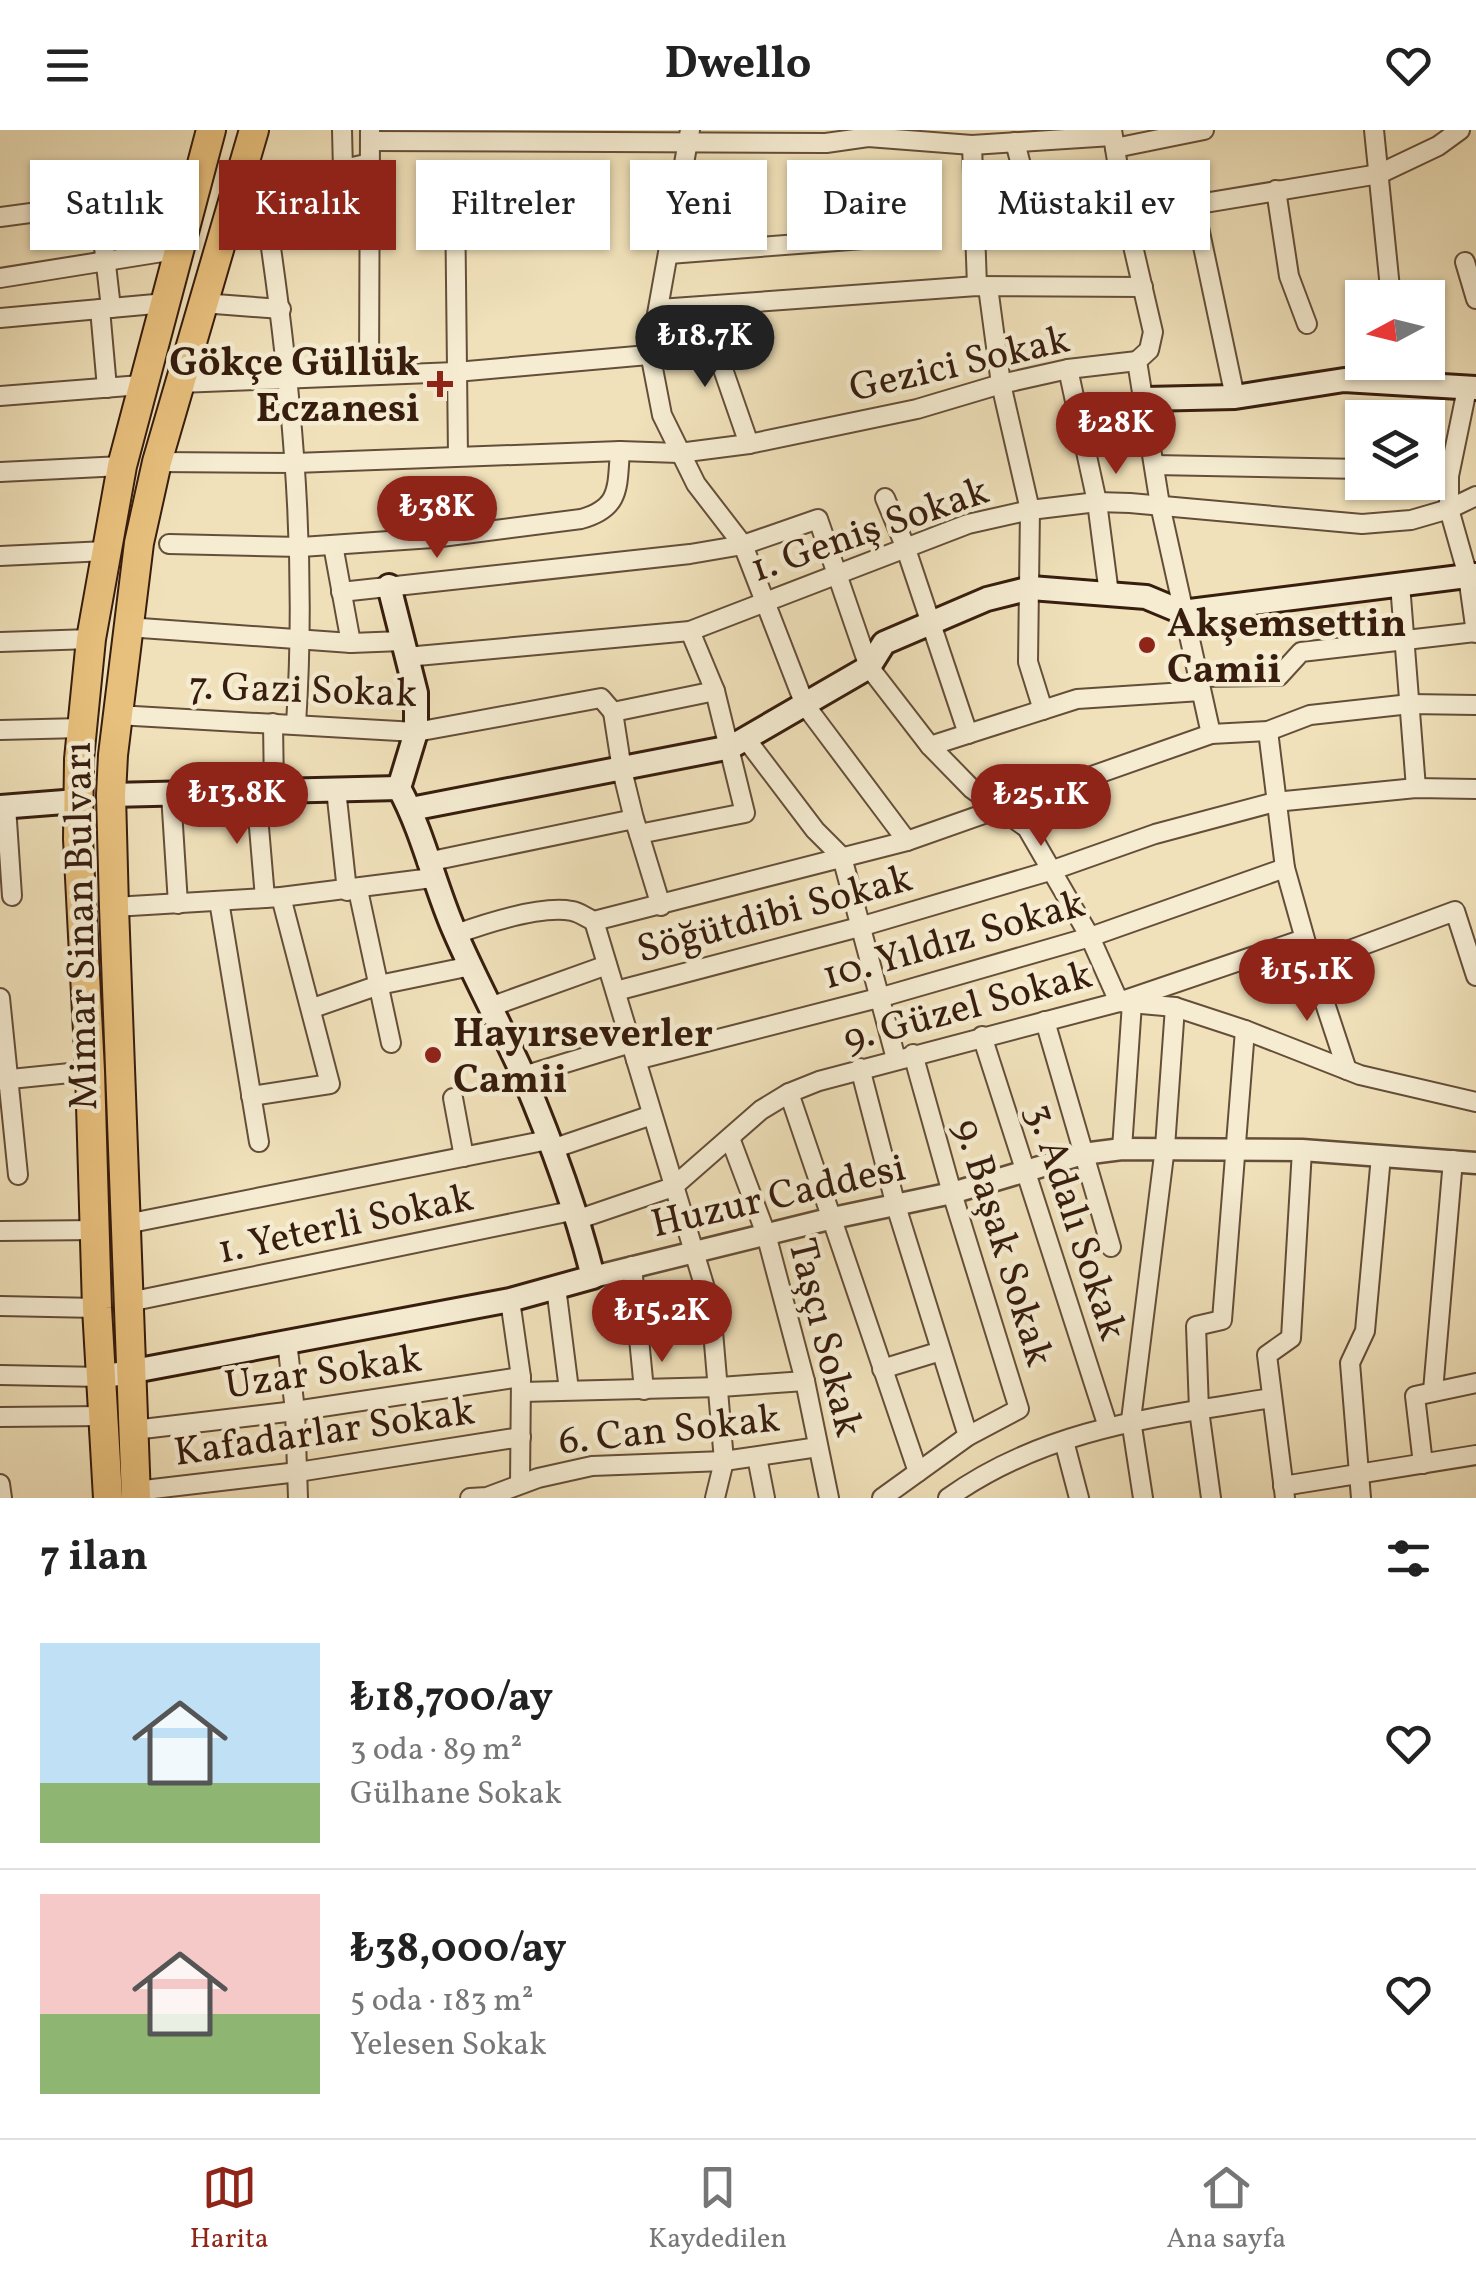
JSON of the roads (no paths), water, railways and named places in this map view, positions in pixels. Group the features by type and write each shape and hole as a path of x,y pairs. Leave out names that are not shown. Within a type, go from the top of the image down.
{"main road":[{"name":"Mimar Sinan Bulvarı","path":"199,176 211,130"},
{"name":"Mimar Sinan Bulvarı","path":"252,160 254,130"},
{"name":"Mimar Sinan Bulvarı","path":"108,1497 78,801 82,728 91,639 122,466 140,386 181,250"},
{"name":"Mimar Sinan Bulvarı","path":"134,1496 111,796 139,542 202,303 224,250"},
{"path":"1145,399 1235,396 1345,380"},
{"path":"1434,380 1471,388"},
{"path":"410,809 622,770 738,743 869,667 884,643 986,599 1031,588 1146,597 1182,612 1472,575"},
{"path":"389,586 416,693 416,732 399,788 456,934 523,1076 577,1214 594,1277"},
{"path":"111,796 399,788"},
{"path":"3,806 78,801"},
{"path":"96,1230 108,1263 112,1353 119,1359 126,1355 129,1334"},
{"name":"Huzur Caddesi","path":"102,1377 510,1300 594,1277"},
{"path":"104,1416 109,1402 115,1399 121,1404 126,1483 134,1496"}],"street":[{"path":"342,130 342,160"},
{"path":"370,136 689,136 826,143 865,134 972,145 1204,130"},
{"path":"1374,130 1388,280"},
{"path":"1210,201 1379,174 1438,146 1460,130"},
{"path":"689,136 650,353 662,415 696,484 744,545 805,705 907,841"},
{"path":"1016,142 1020,160"},
{"path":"972,145 973,160"},
{"path":"1276,190 1289,276 1307,324"},
{"path":"0,217 30,213"},
{"path":"669,254 787,245"},
{"path":"104,250 107,388"},
{"path":"0,278 174,250"},
{"path":"267,250 282,309 302,548 302,640 296,724"},
{"path":"369,374 370,250"},
{"path":"455,250 458,456"},
{"path":"979,250 1002,384 1030,510 1028,662 1043,710"},
{"path":"1134,250 1153,332 1149,350 1137,362 1160,506 1211,734"},
{"path":"1204,250 1235,396"},
{"path":"1465,262 1476,299"},
{"path":"659,309 983,286 1143,287"},
{"path":"0,317 166,303"},
{"path":"202,303 282,309"},
{"path":"179,384 456,372 716,349 749,444"},
{"name":"Gezici Sokak","path":"157,462 295,462 620,451 679,453 749,444 917,409 1068,369 1137,362"},
{"path":"1068,369 1097,502 1110,594"},
{"path":"0,396 140,386"},
{"path":"930,746 1076,699 1279,676 1301,652 1476,632 1472,575 1449,509 1449,476 1471,388"},
{"path":"169,544 302,548 433,538 582,520 602,514 616,495 620,451"},
{"path":"1154,465 1345,468"},
{"path":"0,472 122,466"},
{"path":"1445,475 1449,476"},
{"name":"1. Geniş Sokak","path":"127,627 404,649 690,631 906,546 968,524 1030,510 1097,502 1362,524 1411,520 1476,496"},
{"path":"884,498 906,546 968,734"},
{"path":"341,592 690,554 744,545 818,519 869,667 930,746 972,789 1027,828 1054,870 1125,1003 1122,1149"},
{"path":"334,544 350,643"},
{"path":"0,556 106,550"},
{"path":"1400,584 1416,788"},
{"path":"114,907 353,890 636,826 744,813 738,743 690,631"},
{"path":"0,642 91,639"},
{"name":"7. Gazi Sokak","path":"117,715 416,732 601,698 613,712 716,691"},
{"path":"456,934 546,912 572,910 594,920 907,841 1211,734 1268,731 1310,715 1410,704 1476,704"},
{"path":"613,712 622,770 661,906"},
{"path":"251,1096 330,1084 313,1008 273,898 265,791 273,723"},
{"path":"0,730 82,728"},
{"path":"1268,731 1285,868 1347,1070"},
{"path":"738,743 842,857"},
{"name":"Söğütdibi Sokak","path":"616,992 863,926 1054,870 1156,834 1275,802 1416,788 1476,788"},
{"path":"336,789 353,890 392,1043"},
{"path":"171,794 178,904"},
{"path":"3,806 12,896"},
{"name":"9. Başak Sokak","path":"842,857 882,997 952,1193 1019,1409 968,1436 882,1498"},
{"name":"10. Yıldız Sokak","path":"523,1076 882,997 1090,938 1285,868"},
{"path":"219,901 260,1142"},
{"path":"1312,964 1455,910 1476,976"},
{"path":"594,920 712,1308 724,1461 714,1498"},
{"name":"9. Güzel Sokak","path":"673,1187 761,1110 789,1093 860,1068 1125,1003 1304,939"},
{"path":"490,1007 608,964"},
{"path":"313,1008 379,985 471,966"},
{"path":"0,998 5,1079 18,1175"},
{"path":"1125,1003 1174,1008 1245,1030 1347,1070 1476,1102"},
{"path":"1143,1498 1132,1420 1165,1147 1174,1008"},
{"path":"1046,1020 1111,1247"},
{"path":"1211,1498 1199,1410 1196,1326 1222,1320 1245,1030"},
{"name":"3. Adalı Sokak","path":"982,1036 1108,1427"},
{"path":"860,1068 896,1206 968,1436"},
{"path":"5,1079 90,1071"},
{"path":"789,1093 918,1472"},
{"path":"453,1098 464,1157"},
{"path":"126,1224 464,1157 550,1145 652,1116"},
{"name":"Taşçı Sokak","path":"730,1138 766,1234 805,1380 829,1498"},
{"name":"Huzur Caddesi","path":"594,1277 952,1193 1083,1154 1165,1147 1236,1148 1476,1163"},
{"path":"1302,1150 1291,1338 1267,1356 1284,1492 1357,1474 1476,1456"},
{"path":"1361,1498 1350,1364 1365,1332 1381,1156"},
{"path":"1433,1391 1453,1160"},
{"name":"1. Yeterli Sokak","path":"129,1302 577,1214 673,1187"},
{"path":"0,1231 96,1230"},
{"path":"632,1266 644,1390"},
{"path":"556,1287 569,1390"},
{"path":"510,1300 521,1384 520,1484"},
{"path":"0,1306 97,1308"},
{"path":"287,1341 295,1411 298,1498"},
{"path":"882,1369 941,1350"},
{"path":"0,1375 102,1377"},
{"name":"Uzar Sokak","path":"134,1430 521,1384 569,1390 644,1390 805,1380"},
{"path":"1423,1464 1415,1396 1476,1383"},
{"path":"948,1498 1014,1459 1108,1427 1271,1398"},
{"path":"0,1417 104,1416"},
{"name":"Kafadarlar Sokak","path":"134,1496 521,1437"},
{"path":"1056,1498 1078,1495 1064,1442"},
{"name":"6. Can Sokak","path":"470,1498 487,1497 520,1484 592,1466 724,1461 818,1447"},
{"path":"757,1457 765,1498"},
{"path":"0,1484 2,1498"},
{"path":"98,1498 108,1497"}],"place":[{"name":"Gökçe Güllük Eczanesi","path":"440,384"},
{"name":"Akşemsettin Camii","path":"1147,645"},
{"name":"Hayırseverler Camii","path":"433,1055"}]}
